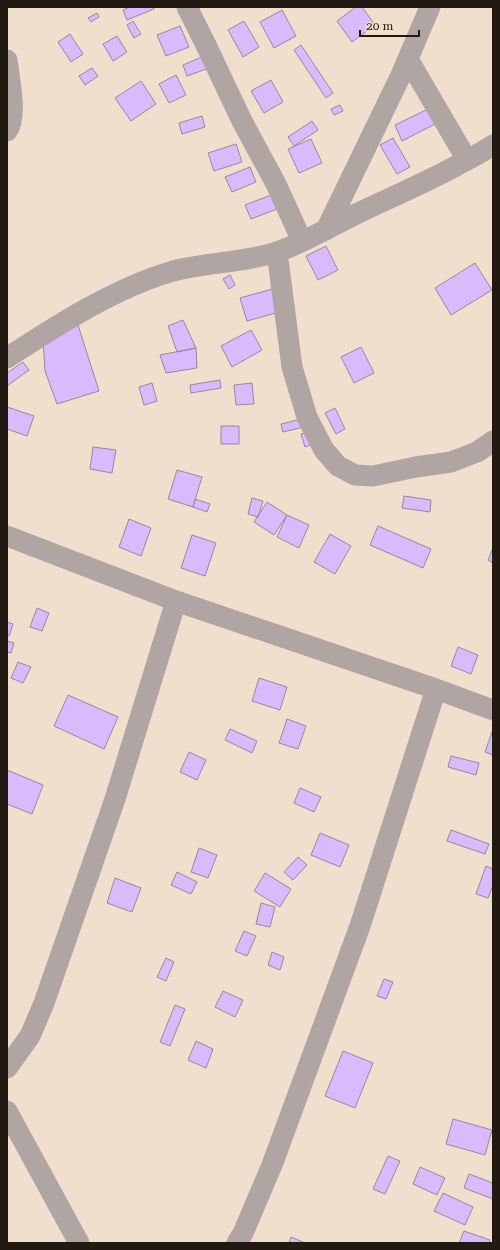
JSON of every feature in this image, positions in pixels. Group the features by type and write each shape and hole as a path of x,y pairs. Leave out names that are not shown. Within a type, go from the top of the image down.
{"street":[{"path":"187,7 242,121 276,184 302,241"},
{"path":"326,230 408,59 430,7"},
{"path":"408,59 467,160"},
{"path":"7,60 13,108 10,127 7,131"},
{"path":"7,358 96,304 139,284 173,271 210,264 244,260 277,252 326,230 467,160 491,151"},
{"path":"277,252 292,367 307,417 324,450 338,466 355,475 373,476 416,467 451,462 478,452 493,441"},
{"path":"7,536 176,601 436,689 493,710"},
{"path":"7,1068 30,1036 44,1003 115,799 176,601"},
{"path":"237,1243 243,1233 272,1165 360,926 436,689"},
{"path":"7,1111 79,1243"}],"building":[{"path":"130,7 153,7 154,9 127,20 123,10"},
{"path":"356,7 362,7 375,25 352,42 337,21"},
{"path":"282,10 296,36 274,48 260,22"},
{"path":"97,13 99,17 91,22 88,18"},
{"path":"133,21 141,34 134,38 127,25"},
{"path":"244,21 259,47 243,57 228,30"},
{"path":"180,26 189,47 166,56 157,35"},
{"path":"70,34 83,54 71,62 58,42"},
{"path":"117,36 127,52 113,61 103,44"},
{"path":"301,45 333,93 326,98 294,50"},
{"path":"204,56 209,68 187,76 183,65"},
{"path":"92,68 98,76 85,85 79,76"},
{"path":"176,75 186,95 169,103 159,84"},
{"path":"271,80 283,102 264,113 251,91"},
{"path":"141,81 156,104 131,121 115,98"},
{"path":"340,105 343,111 334,115 331,109"},
{"path":"430,108 437,123 402,141 395,125"},
{"path":"202,116 205,127 182,134 179,123"},
{"path":"312,121 318,130 294,146 288,137"},
{"path":"393,138 410,167 397,174 380,145"},
{"path":"311,139 322,163 299,173 288,149"},
{"path":"236,144 242,162 214,171 208,153"},
{"path":"250,167 256,182 232,192 225,177"},
{"path":"271,195 277,209 251,219 245,205"},
{"path":"326,246 338,270 318,280 306,256"},
{"path":"475,263 492,290 451,315 435,288"},
{"path":"230,275 235,285 229,289 223,279"},
{"path":"276,288 283,311 247,321 240,298"},
{"path":"183,320 196,348 177,352 168,326"},
{"path":"78,325 99,391 57,404 45,371 43,339"},
{"path":"251,330 262,350 232,367 221,346"},
{"path":"361,347 374,373 354,383 341,357"},
{"path":"196,348 197,368 166,373 160,355"},
{"path":"23,362 29,370 7,386 7,373"},
{"path":"220,380 221,388 191,393 190,385"},
{"path":"152,383 157,401 144,405 139,387"},
{"path":"252,383 254,404 236,405 234,385"},
{"path":"7,407 34,416 27,436 7,429"},
{"path":"335,408 345,429 336,434 325,413"},
{"path":"302,419 304,427 283,432 281,424"},
{"path":"221,426 239,426 239,444 221,444"},
{"path":"307,432 311,445 305,447 301,434"},
{"path":"93,447 116,450 112,473 90,469"},
{"path":"177,470 202,477 193,507 168,499"},
{"path":"404,496 431,500 430,512 402,508"},
{"path":"252,498 263,501 258,517 248,514"},
{"path":"195,499 210,504 207,512 193,507"},
{"path":"267,502 287,515 274,535 254,522"},
{"path":"287,515 309,525 299,548 277,537"},
{"path":"129,519 151,528 141,556 119,547"},
{"path":"378,526 431,549 423,568 370,545"},
{"path":"330,534 351,546 335,574 314,562"},
{"path":"192,535 216,543 205,576 181,568"},
{"path":"493,550 493,563 488,560"},
{"path":"37,608 49,613 42,631 30,627"},
{"path":"7,622 13,624 9,636 7,635"},
{"path":"7,641 14,643 11,653 7,652"},
{"path":"458,647 478,655 471,674 451,666"},
{"path":"18,662 31,667 23,683 11,678"},
{"path":"259,678 287,687 280,710 252,701"},
{"path":"68,695 118,717 104,749 54,726"},
{"path":"287,719 306,726 298,749 279,743"},
{"path":"230,729 257,741 252,753 225,740"},
{"path":"493,729 493,755 485,752"},
{"path":"189,752 206,760 197,780 180,772"},
{"path":"451,756 479,763 476,775 448,767"},
{"path":"7,770 43,785 32,814 7,804"},
{"path":"300,788 321,797 314,812 294,803"},
{"path":"451,830 489,844 485,854 447,841"},
{"path":"320,833 349,845 340,867 311,855"},
{"path":"199,848 217,855 208,878 191,872"},
{"path":"298,857 307,865 293,880 284,872"},
{"path":"486,866 493,869 493,885 488,898 476,894"},
{"path":"177,872 197,882 191,894 171,885"},
{"path":"265,873 291,889 280,907 254,891"},
{"path":"115,878 141,888 132,912 107,903"},
{"path":"261,903 275,907 270,927 256,924"},
{"path":"244,931 256,936 247,956 235,951"},
{"path":"272,952 284,957 280,970 268,965"},
{"path":"166,958 174,962 166,981 157,977"},
{"path":"384,979 393,982 386,999 377,996"},
{"path":"223,991 243,1000 235,1017 215,1007"},
{"path":"175,1005 185,1009 170,1046 160,1042"},
{"path":"196,1041 213,1049 206,1068 188,1060"},
{"path":"343,1051 373,1063 355,1108 325,1096"},
{"path":"453,1119 492,1130 485,1155 446,1144"},
{"path":"388,1156 400,1161 385,1194 373,1189"},
{"path":"420,1167 445,1178 437,1195 413,1184"},
{"path":"469,1174 493,1183 493,1199 464,1188"},
{"path":"443,1193 473,1207 465,1225 434,1211"},
{"path":"464,1231 490,1240 489,1243 459,1243"},
{"path":"291,1237 305,1243 289,1243"}]}
